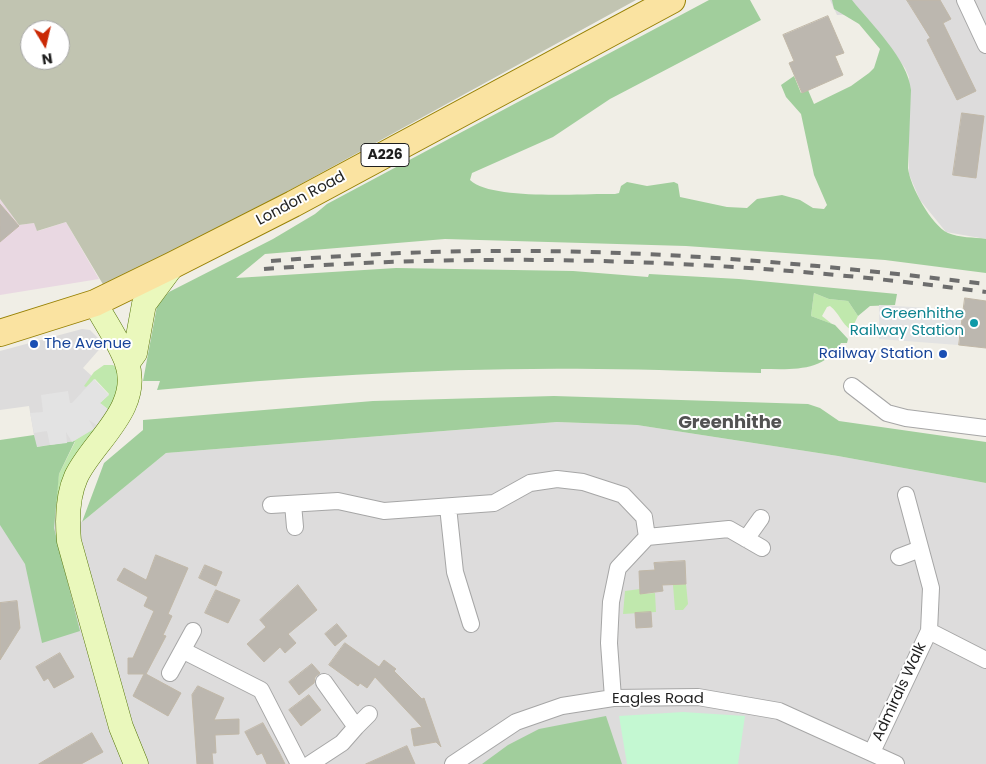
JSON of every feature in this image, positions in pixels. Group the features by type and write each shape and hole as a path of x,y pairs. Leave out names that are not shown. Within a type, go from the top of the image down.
{"main road":[{"name":"London Road","path":"0,333 95,303 173,265 327,186 672,0"},
{"path":"112,335 123,328 144,304 173,265"},
{"path":"95,303 127,364 128,382 124,407 112,429 88,455 76,477 69,500 69,541 76,574 121,727 134,763"},
{"path":"127,364 135,353 144,304"}],"street":[{"path":"967,3 986,45"},
{"path":"852,386 887,413 906,418 986,428"},
{"path":"271,505 338,501 384,512 494,503 530,484 557,479 583,482 624,495 644,517 647,537"},
{"name":"Admirals Walk","path":"872,752 929,631 931,588 906,495"},
{"path":"293,504 295,527"},
{"path":"448,507 455,572 471,624"},
{"path":"746,539 761,518"},
{"path":"613,698 609,643 611,602 616,576 618,568 647,537 729,529 762,548"},
{"path":"900,557 920,549"},
{"path":"170,673 184,651 193,631"},
{"name":"Admirals Walk","path":"929,631 986,660"},
{"path":"184,651 261,690 299,764"},
{"path":"324,682 356,727"},
{"name":"Eagles Road","path":"453,764 516,722 562,706 613,698 698,697 779,711 896,764"},
{"path":"310,764 342,743 369,714"}],"shaded area":[{"path":"0,0 636,0 206,236 104,286 66,222 37,231 34,223 19,225 0,199"},
{"path":"830,0 986,0 986,239 946,232 920,200 909,174 909,77 905,68 863,14 837,15"},
{"path":"0,199 19,225 34,223 38,231 66,222 99,279 0,295"},
{"path":"879,305 962,310 958,345 879,339"},
{"path":"82,329 90,330 104,344 83,368 93,377 107,422 75,441 36,447 29,406 0,410 0,351"},
{"path":"94,379 109,395 100,403 110,411 98,426 89,420 94,429 72,442 66,432 67,443 50,445 47,431 34,433 30,413 43,412 41,395 68,391 70,403 72,403"},
{"path":"557,422 637,425 838,456 986,483 986,764 0,764 0,499 39,496 82,522 166,453"}],"green space":[{"path":"709,0 750,0 761,20 610,99 553,137 472,173 470,180 481,187 497,191 539,195 615,194 619,193 621,186 627,182 647,186 674,182 678,184 680,197 727,207 747,208 757,199 782,195 800,200 813,208 824,209 827,205 814,175 801,114 786,97 781,85 794,76 801,93 808,90 814,104 851,86 874,68 880,49 859,24 834,9 832,0 852,0 896,54 908,78 911,90 908,168 917,194 928,214 941,229 952,235 986,239 986,273 885,260 686,246 445,239 265,254 236,278 396,268 573,271 648,277 649,274 739,279 897,294 895,305 870,306 858,316 848,301 829,299 814,293 811,316 835,325 848,339 847,343 841,343 834,353 816,364 795,369 761,369 761,373 618,369 488,369 322,377 157,390 160,381 143,381 157,306 169,292 273,239 315,214 327,204"},
{"path":"814,293 829,299 848,301 858,316 851,330 830,306 827,307 822,316 832,324 811,316"},
{"path":"104,365 113,365 120,371 119,398 59,504 55,503 59,474 75,442 72,442 98,426 110,411 100,403 109,394 95,379 86,387 84,386 94,372"},
{"path":"554,396 808,404 820,408 839,421 986,442 986,483 838,456 637,425 557,422 166,453 82,522 104,463 143,430 143,420 373,401"},
{"path":"34,435 37,447 75,441 59,474 54,528 80,631 42,643 25,564 0,525 0,440"},
{"path":"686,584 688,604 683,610 675,610 673,585"},
{"path":"640,589 641,594 655,593 656,612 623,614 625,591"},
{"path":"683,712 745,716 738,764 627,764 619,716"},
{"path":"606,716 622,764 482,764 508,745 539,729"}],"building":[{"path":"907,0 940,0 951,19 943,23 976,91 957,100 927,40 930,38"},
{"path":"828,16 844,53 835,56 843,75 802,93 789,63 794,61 783,35"},
{"path":"962,113 984,116 976,178 953,175"},
{"path":"0,204 19,226 0,242"},
{"name":"Greenhithe Railway Station","path":"965,298 986,301 986,348 959,345"},
{"path":"156,555 188,568 168,614 172,616 163,635 166,636 146,674 181,693 168,716 133,696 144,674 128,674 128,658 133,658 154,611 144,606 148,597 117,580 124,568 146,580"},
{"path":"685,561 686,584 662,585 663,591 640,594 639,571 655,570 654,563"},
{"path":"205,565 222,572 216,586 199,578"},
{"path":"298,585 317,610 288,634 296,643 285,653 280,647 264,662 247,644 266,627 260,620"},
{"path":"216,590 240,600 228,623 205,613"},
{"path":"17,601 20,628 0,660 0,603"},
{"path":"651,612 652,627 636,628 635,613"},
{"path":"337,624 347,636 335,646 325,634"},
{"path":"345,643 379,667 384,660 396,669 394,671 422,699 424,698 441,747 436,742 414,746 411,729 422,727 375,677 367,688 360,683 358,686 329,665"},
{"path":"60,653 74,677 54,688 48,678 44,681 36,667"},
{"path":"312,664 320,673 315,677 314,683 299,695 289,682"},
{"path":"198,686 224,698 214,720 239,719 239,734 215,735 216,753 212,753 213,764 197,764 192,695"},
{"path":"309,695 321,710 301,726 289,710"},
{"path":"263,723 285,764 267,764 262,753 257,755 245,732"},
{"path":"92,733 103,752 81,764 39,764"},
{"path":"407,746 415,764 366,764"}],"railway":[{"path":"271,261 443,252 562,251 744,260 986,284"},
{"path":"264,269 443,260 625,262 807,272 986,292"}],"place":[{"name":"Greenhithe Railway Station","path":"974,323"},
{"name":"The Avenue","path":"34,344"},
{"name":"Railway Station","path":"943,354"}],"district":[{"name":"Greenhithe","path":"730,423"}]}
